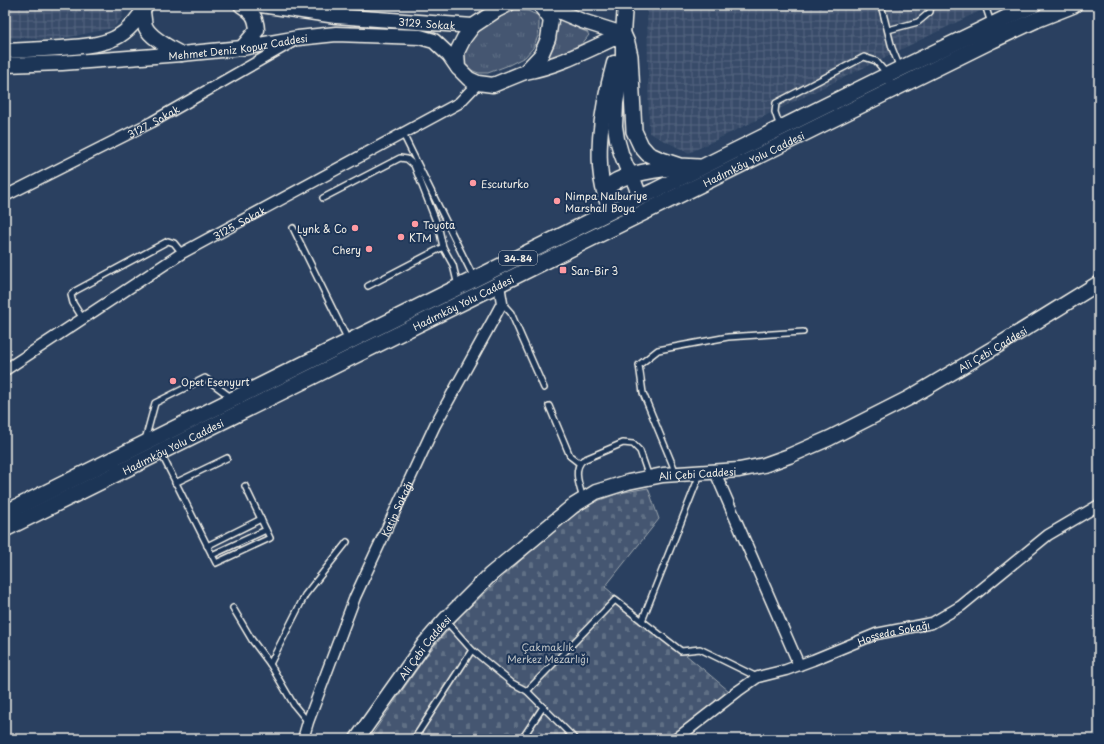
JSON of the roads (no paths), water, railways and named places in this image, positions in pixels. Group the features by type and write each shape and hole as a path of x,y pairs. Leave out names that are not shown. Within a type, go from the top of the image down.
{"main road":[{"name":"Hadımköy Yolu Caddesi","path":"5,513 700,167 1033,5"},
{"name":"Hadımköy Yolu Caddesi","path":"5,529 1002,36 1036,20 1074,5"},
{"path":"622,34 627,43 630,56 634,131 641,146 648,154 680,166"},
{"path":"605,196 606,191 613,182 624,177 680,166 700,167"},
{"path":"611,211 616,219 626,221 638,210 640,197"}],"street":[{"path":"241,5 252,12 257,30 242,48"},
{"name":"3129. Sokak","path":"261,5 336,16 473,26"},
{"path":"458,68 457,52 464,38 473,26 507,5"},
{"path":"625,5 622,34 622,62 616,103 615,126 621,153 637,186 640,197"},
{"path":"541,7 556,10 582,21 622,34"},
{"path":"525,72 541,55 548,38 551,20 541,7"},
{"path":"5,51 42,50 93,45 116,38 131,26 143,8"},
{"path":"143,8 145,26 149,33 181,54"},
{"name":"Mehmet Deniz Kopuz Caddesi","path":"5,65 181,54 242,48 298,38 336,34 420,37 434,41 449,55 468,79 478,83"},
{"path":"478,83 493,85 525,72 542,69 593,48 622,34"},
{"path":"611,211 606,200 602,181 600,161 601,131 604,107 622,34"},
{"name":"3127. Sokak","path":"5,196 152,122 298,38"},
{"name":"3125. Sokak","path":"5,370 182,253 459,103 478,83"},
{"name":"Ali Çebi Caddesi","path":"357,739 425,643 445,620 490,575 573,506 596,492 628,482 676,474 739,470 764,465 789,456 830,438 909,398 1099,283"},
{"path":"499,285 502,303"},
{"name":"Katip Sokağı","path":"303,739 355,597 435,425 502,303"},
{"path":"715,472 799,665"},
{"name":"Hoşseda Sokağı","path":"676,739 758,677 799,665 876,634 932,623 961,606 1048,535 1099,505"}],"lane":[{"path":"881,5 892,48 894,72"},
{"path":"888,30 918,22 930,12 931,5"},
{"path":"985,5 992,24"},
{"path":"780,128 774,112 776,103 864,57 876,61 894,72"},
{"path":"403,134 475,279"},
{"path":"323,198 400,158 407,159 414,165 439,229 443,247 453,265 458,288"},
{"path":"293,228 349,342"},
{"path":"83,319 73,303 71,295 75,292 168,241 174,243 182,253"},
{"path":"368,286 443,247"},
{"path":"502,303 511,313 544,388"},
{"path":"676,474 643,393 640,365 658,350 728,337 803,332"},
{"path":"144,444 155,403 205,378 233,399"},
{"path":"549,406 570,456 579,463"},
{"path":"583,500 578,484 577,470 579,463 623,442 633,444 640,450 650,478"},
{"path":"160,452 216,563 270,538 245,486"},
{"path":"175,483 227,458"},
{"path":"642,620 700,473"},
{"path":"207,546 261,519"},
{"path":"212,555 266,530"},
{"path":"270,664 304,595 347,542"},
{"path":"527,691 615,600 681,651 700,649 758,677"},
{"path":"233,608 252,640 270,664 294,705 308,722"},
{"path":"445,620 472,650 512,683 527,691 575,739"},
{"path":"414,739 472,650"},
{"path":"522,739 543,707"}],"place":[{"name":"Escuturko","path":"473,183"},
{"name":"Nimpa Nalburiye Marshall Boya","path":"557,201"},
{"name":"Toyota","path":"415,224"},
{"name":"Lynk & Co","path":"355,228"},
{"name":"KTM","path":"401,237"},
{"name":"Chery","path":"369,249"},
{"name":"San-Bir 3","path":"563,270"},
{"name":"Opet Esenyurt","path":"173,381"}],"park label":[{"name":"Çakmaklık Merkez Mezarlığı","path":"548,652"}]}
